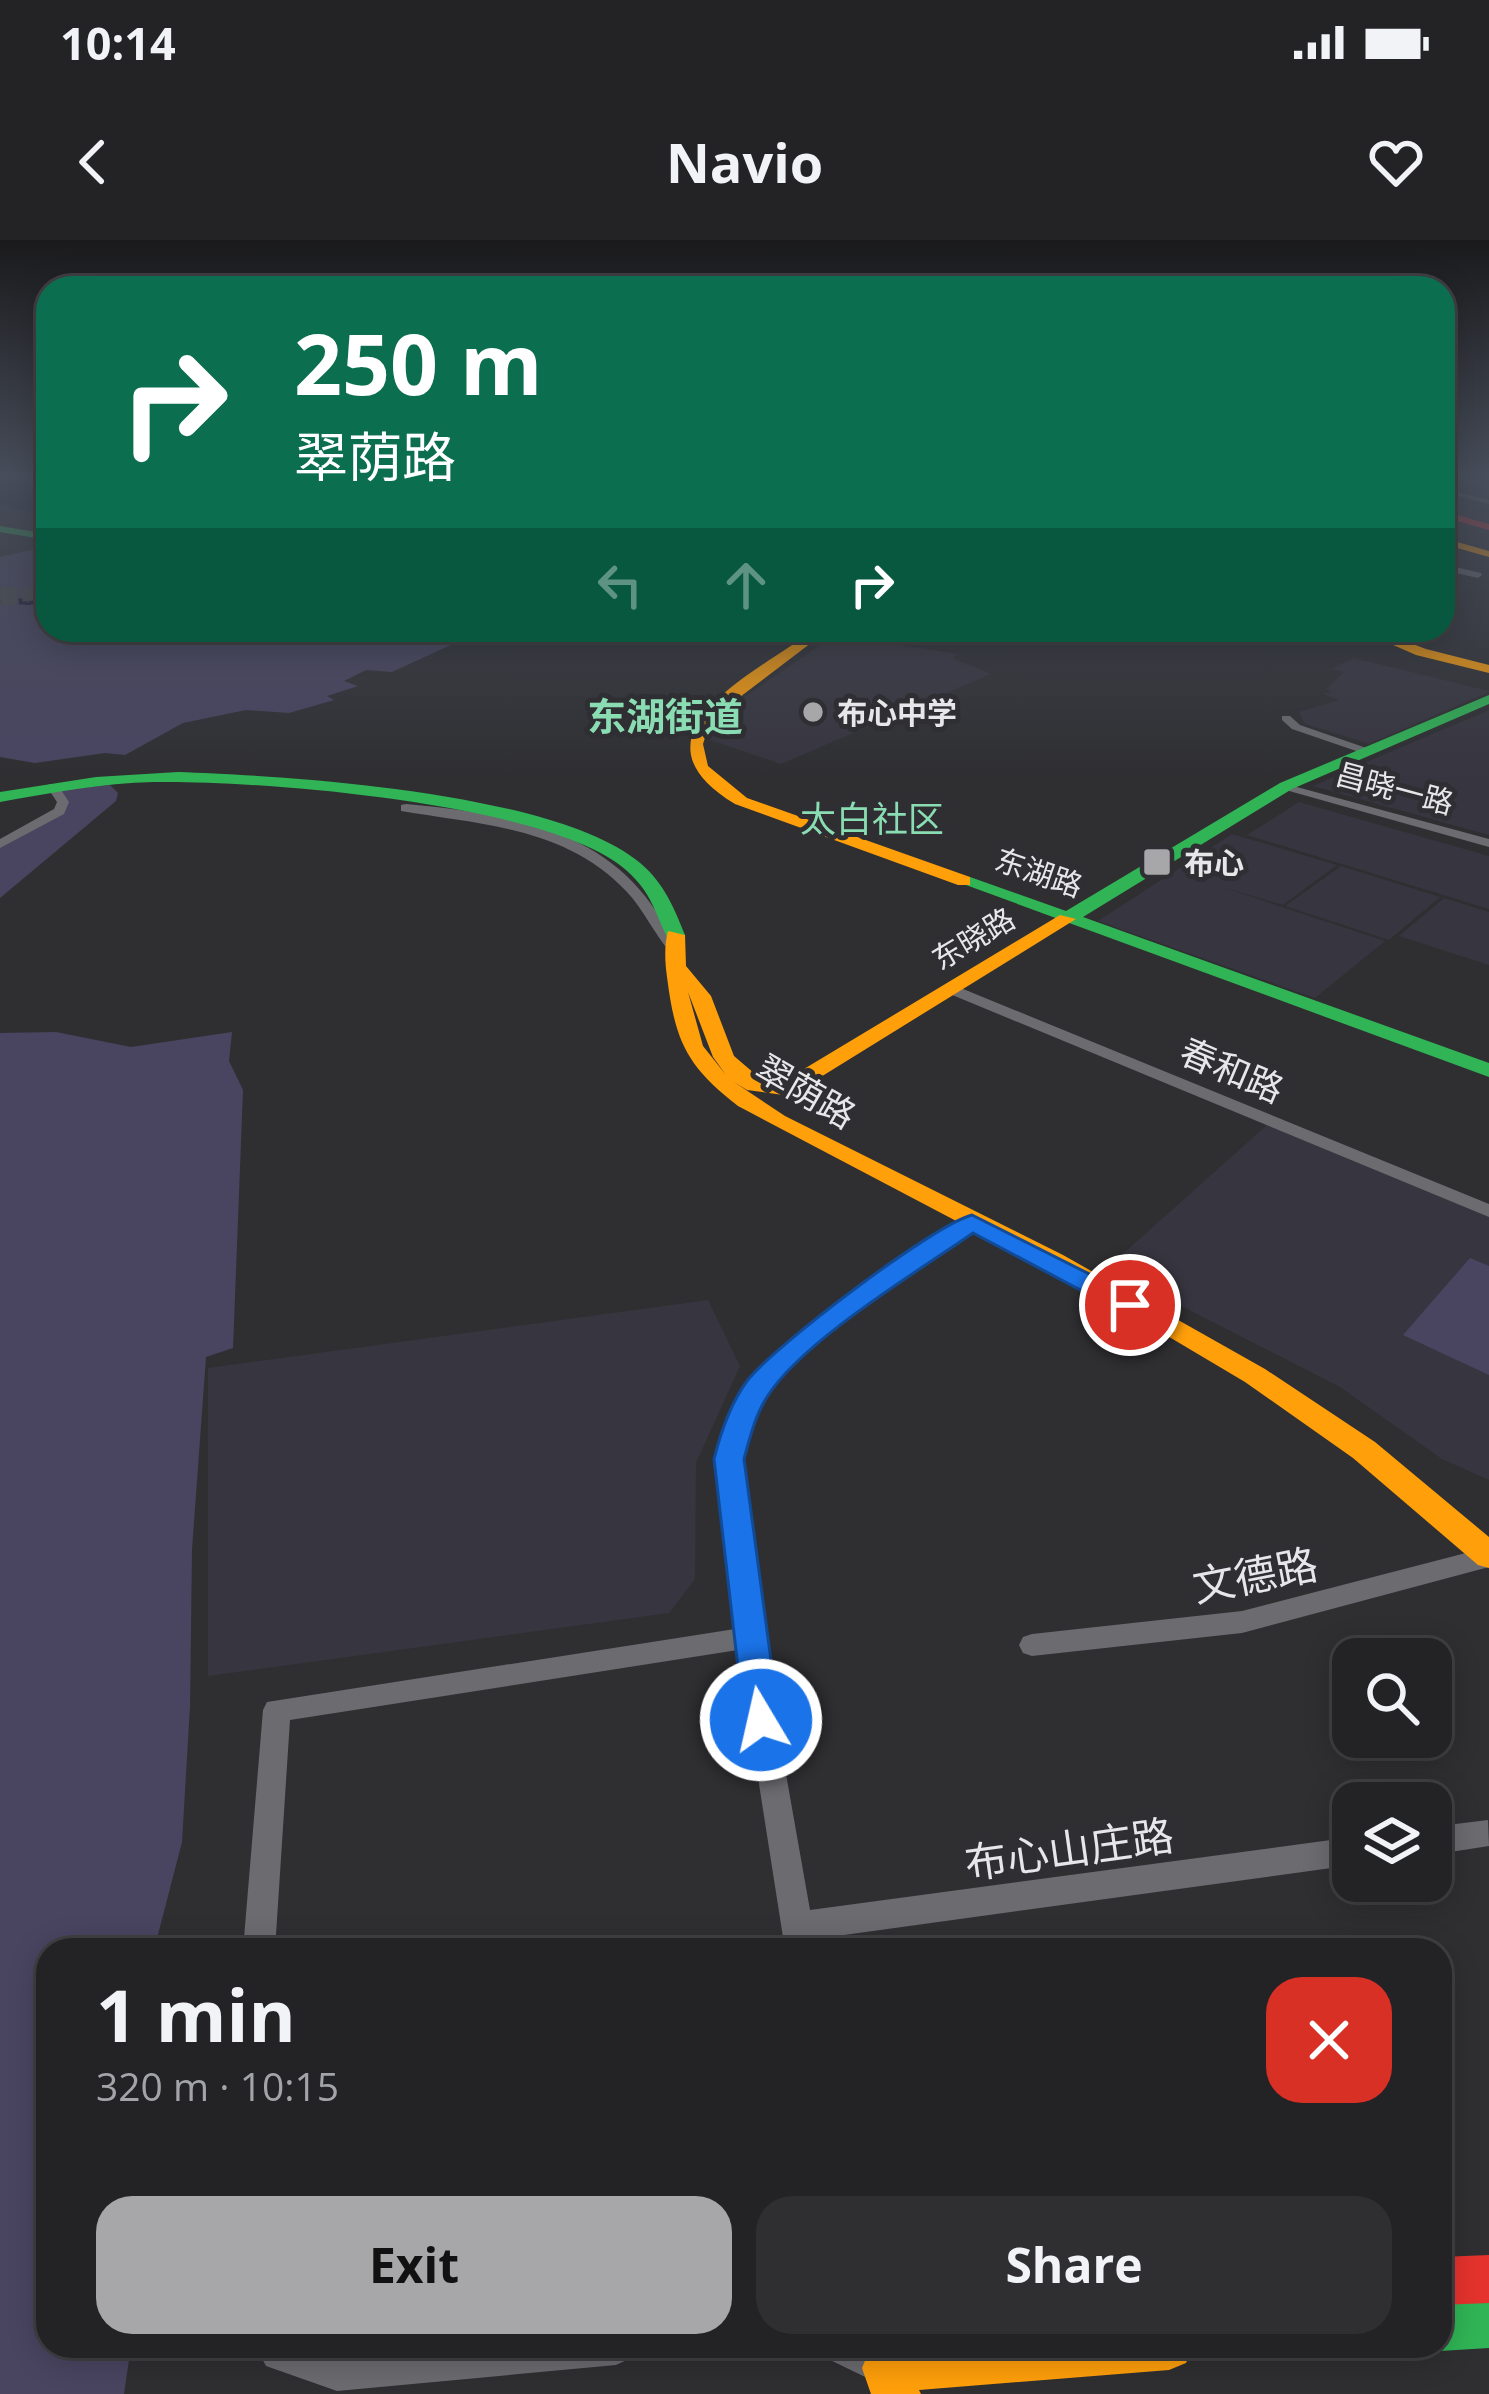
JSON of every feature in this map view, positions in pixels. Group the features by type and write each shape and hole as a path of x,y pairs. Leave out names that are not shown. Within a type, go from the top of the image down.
{"main road":[{"name":"东湖路","path":"806,642 701,722 691,751 702,774 721,790 756,807 1489,1070"},
{"path":"1397,642 1489,668"},
{"path":"1412,642 1489,668"},
{"name":"东晓路","path":"675,958 691,974 709,1031 726,1060 759,1089 772,1093 1286,786 1489,698"},
{"name":"翠荫路","path":"0,797 152,777 223,779 505,811 571,835 637,874 664,900 676,930 678,1018 697,1057 717,1079 763,1112 1169,1325 1316,1416 1390,1469 1489,1557"},
{"path":"1452,2281 1489,2279"},
{"path":"1452,2326 1489,2324"},
{"path":"887,2370 1028,2358"}],"street":[{"path":"1286,718 1296,727 1369,751"},
{"name":"昌晓一路","path":"1286,786 1489,843"},
{"path":"0,844 59,811 63,802 53,788"},
{"path":"406,808 504,819 576,850 631,888 675,958"},
{"name":"春和路","path":"951,989 1489,1211"},
{"path":"799,1938 749,1638 729,1459 748,1404 778,1365 829,1320 972,1222"},
{"name":"文德路","path":"1032,1645 1242,1622 1489,1557"},
{"path":"261,1938 278,1710 749,1638"},
{"path":"1452,1838 1488,1833"},
{"name":"布心山庄路","path":"805,1938 1332,1854"},
{"path":"293,2358 337,2372 487,2358"}],"shaded area":[{"path":"0,576 36,576 36,642 453,644 392,672 366,670 344,681 358,686 327,696 334,700 289,713 246,710 183,723 125,755 105,753 35,763 0,757"},
{"name":"布心中学","path":"825,642 880,642 958,654 953,658 991,674 781,764 701,737 709,724"},
{"path":"1353,658 1489,692 1369,744 1305,724 1299,712 1339,700 1323,694 1332,692 1326,689 1344,672 1332,669"},
{"path":"1489,710 1489,835 1313,786 1376,758"},
{"path":"110,785 118,793 116,801 0,898 0,844 59,811 58,790"},
{"path":"1299,802 1489,856 1489,909 1247,835"},
{"path":"1232,834 1337,865 1283,905 1222,887 1385,941 1315,998 1098,921"},
{"path":"1341,866 1440,897 1389,940 1285,906"},
{"path":"1444,898 1489,912 1489,965 1399,936"},
{"path":"56,1032 131,1047 232,1032 229,1061 243,1090 233,1348 206,1357 192,1549 182,1842 157,1938 36,1938 36,2358 129,2358 124,2394 0,2394 0,1033"},
{"path":"1267,1125 1489,1216 1489,1480 1442,1459 1340,1387 1107,1268"},
{"path":"1470,1258 1489,1266 1489,1375 1403,1335"},
{"path":"708,1300 740,1366 696,1463 695,1579 669,1613 208,1676 208,1368"}],"waterway":[{"path":"0,600 36,601"}],"tunnel":[{"path":"28,594 0,597 36,593"}],"traffic: fast":[{"path":"1067,919 1286,786 1489,699"},
{"path":"0,797 96,781 178,777 485,809 588,839 630,863 660,895 675,935"},
{"path":"964,881 1489,1070"},
{"path":"1452,2326 1489,2324"}],"traffic: slow":[{"path":"806,642 705,717 695,744 700,766 741,801 964,881"},
{"path":"1396,642 1489,669"},
{"path":"674,966 701,996 724,1057 736,1074 755,1086 782,1091 1067,919"},
{"path":"675,935 684,1025 704,1065 722,1083 777,1121 1189,1335 1364,1450 1489,1556"},
{"path":"896,2394 886,2368 1015,2358"}],"traffic: jam":[{"path":"1452,2281 1489,2279"}],"place":[{"name":"布心中学","path":"813,712"},
{"name":"布心","path":"1157,862"}],"district":[{"name":"东湖街道","path":"665,715"},
{"name":"太白社区","path":"872,818"}],"route":[{"path":"761,1720 729,1459 739,1422 758,1386 829,1320 972,1222 1130,1305"}]}
